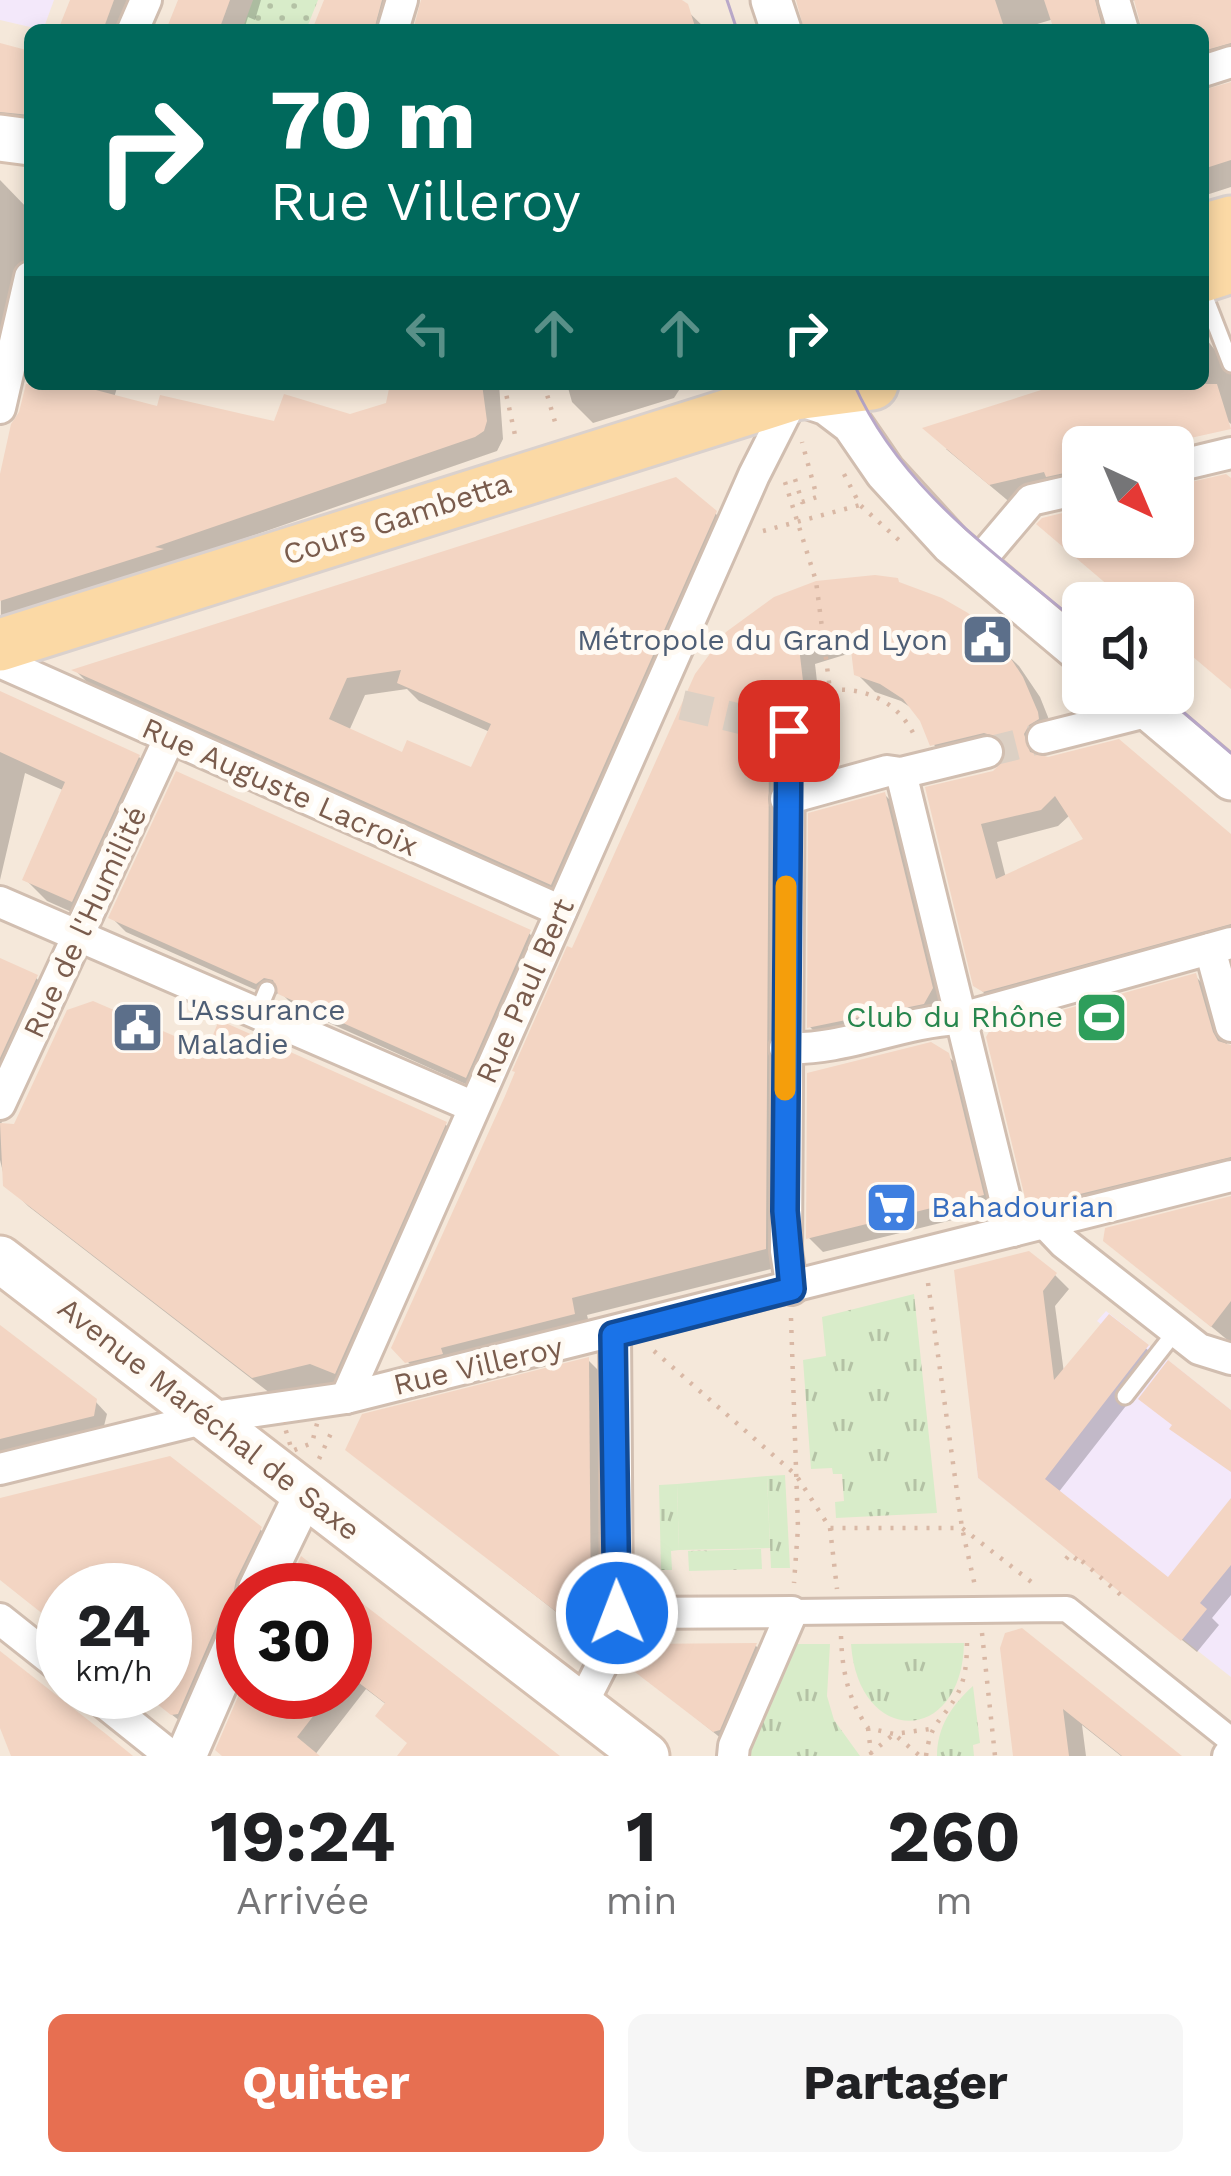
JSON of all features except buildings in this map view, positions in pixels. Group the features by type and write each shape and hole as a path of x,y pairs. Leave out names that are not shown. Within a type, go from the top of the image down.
{"main road":[{"name":"Cours Gambetta","path":"0,645 794,400 843,390"},
{"name":"Avenue Maréchal de Saxe","path":"0,1258 646,1756"}],"street":[{"path":"0,408 24,338"},
{"path":"794,400 827,405 852,424 909,500 976,565 1062,637"},
{"name":"Rue Paul Bert","path":"346,1399 561,911 669,702 754,475 794,400"},
{"path":"1194,462 1231,453"},
{"path":"976,565 1031,500 1062,493"},
{"name":"Rue Auguste Lacroix","path":"0,662 561,911"},
{"path":"1043,738 1107,714"},
{"path":"1153,714 1231,780"},
{"path":"758,723 789,731 801,795 785,1048 786,1251 792,1289"},
{"name":"Rue de l'Humilité","path":"0,1103 169,739"},
{"path":"801,795 916,762 987,752"},
{"path":"916,762 958,1019 1012,1231"},
{"path":"0,902 79,938 262,1002 474,1107"},
{"path":"785,1048 806,1049 925,1021 958,1019 1221,946 1231,1026"},
{"name":"Rue Villeroy","path":"0,1468 207,1418 346,1399 1231,1176"},
{"path":"1046,1224 1198,1349 1231,1359"},
{"path":"581,1706 610,1652 617,1613 615,1333"},
{"path":"271,1563 305,1493"},
{"path":"617,1613 1067,1609 1231,1740"},
{"path":"733,1756 792,1612"},
{"path":"0,1619 36,1648"},
{"path":"186,1756 216,1687"},
{"path":"125,1719 171,1756"}],"lane":[{"path":"1209,307 1231,364"},
{"path":"1125,1396 1175,1332"}],"path":[{"path":"505,390 515,435"},
{"path":"546,390 555,422"},
{"path":"794,400 817,497 802,502 795,479"},
{"path":"780,466 816,581 830,690"},
{"path":"752,534 860,505"},
{"path":"797,707 830,690 877,696 909,723 916,762"},
{"path":"801,795 820,692"},
{"path":"924,1253 962,1528 980,1609 995,1756"},
{"path":"792,1289 798,1528 792,1612"},
{"path":"615,1333 649,1346 796,1475 830,1528 842,1666 854,1710 868,1729 871,1755"},
{"path":"305,1493 346,1399"},
{"path":"830,1528 962,1528 1067,1609"},
{"path":"1066,1559 1070,1554 1082,1562 1124,1597 1120,1601"},
{"path":"894,1734 923,1756 930,1729 956,1696 967,1663 968,1636 980,1609"},
{"path":"868,1729 894,1734 930,1729"},
{"path":"871,1755 894,1734"}],"shaded area":[{"path":"0,0 1231,0 1231,1756 0,1756"},
{"path":"0,0 54,0 45,24 0,20"},
{"path":"1106,1311 1231,1410 1231,1677 978,1478 972,1426 1017,1421 1110,1331 1097,1321"}],"green space":[{"path":"253,0 318,0 308,24 244,24"},
{"path":"914,1294 937,1513 836,1518 835,1502 844,1501 842,1474 833,1474 832,1468 811,1469 803,1360 826,1356 822,1317"},
{"path":"785,1475 790,1568 771,1568 767,1476"},
{"path":"767,1476 770,1548 679,1550 677,1484"},
{"path":"677,1484 679,1550 671,1551 672,1570 661,1570 659,1485"},
{"path":"761,1549 762,1569 689,1571 688,1551"},
{"path":"964,1643 959,1677 946,1701 929,1716 909,1721 889,1716 871,1702 858,1678 851,1644"},
{"path":"790,1644 830,1644 827,1696 834,1720 860,1756 746,1756"},
{"path":"973,1686 980,1743 973,1745 974,1756 937,1756 947,1717"}],"tunnel":[{"path":"682,705 758,723"},
{"path":"987,752 1043,738"}],"tram line":[{"path":"727,0 735,24"},
{"path":"857,390 874,422 924,488 1062,610"},
{"path":"1186,714 1231,753"}],"slow traffic":[{"path":"785,1090 786,886"}],"place":[{"name":"Métropole du Grand Lyon","path":"987,640"},
{"name":"Club du Rhône","path":"1102,1017"},
{"name":"L'Assurance Maladie","path":"137,1027"},
{"name":"Bahadourian","path":"892,1207"}],"route":[{"path":"617,1613 613,1335 792,1289 785,1211 789,731"}]}
